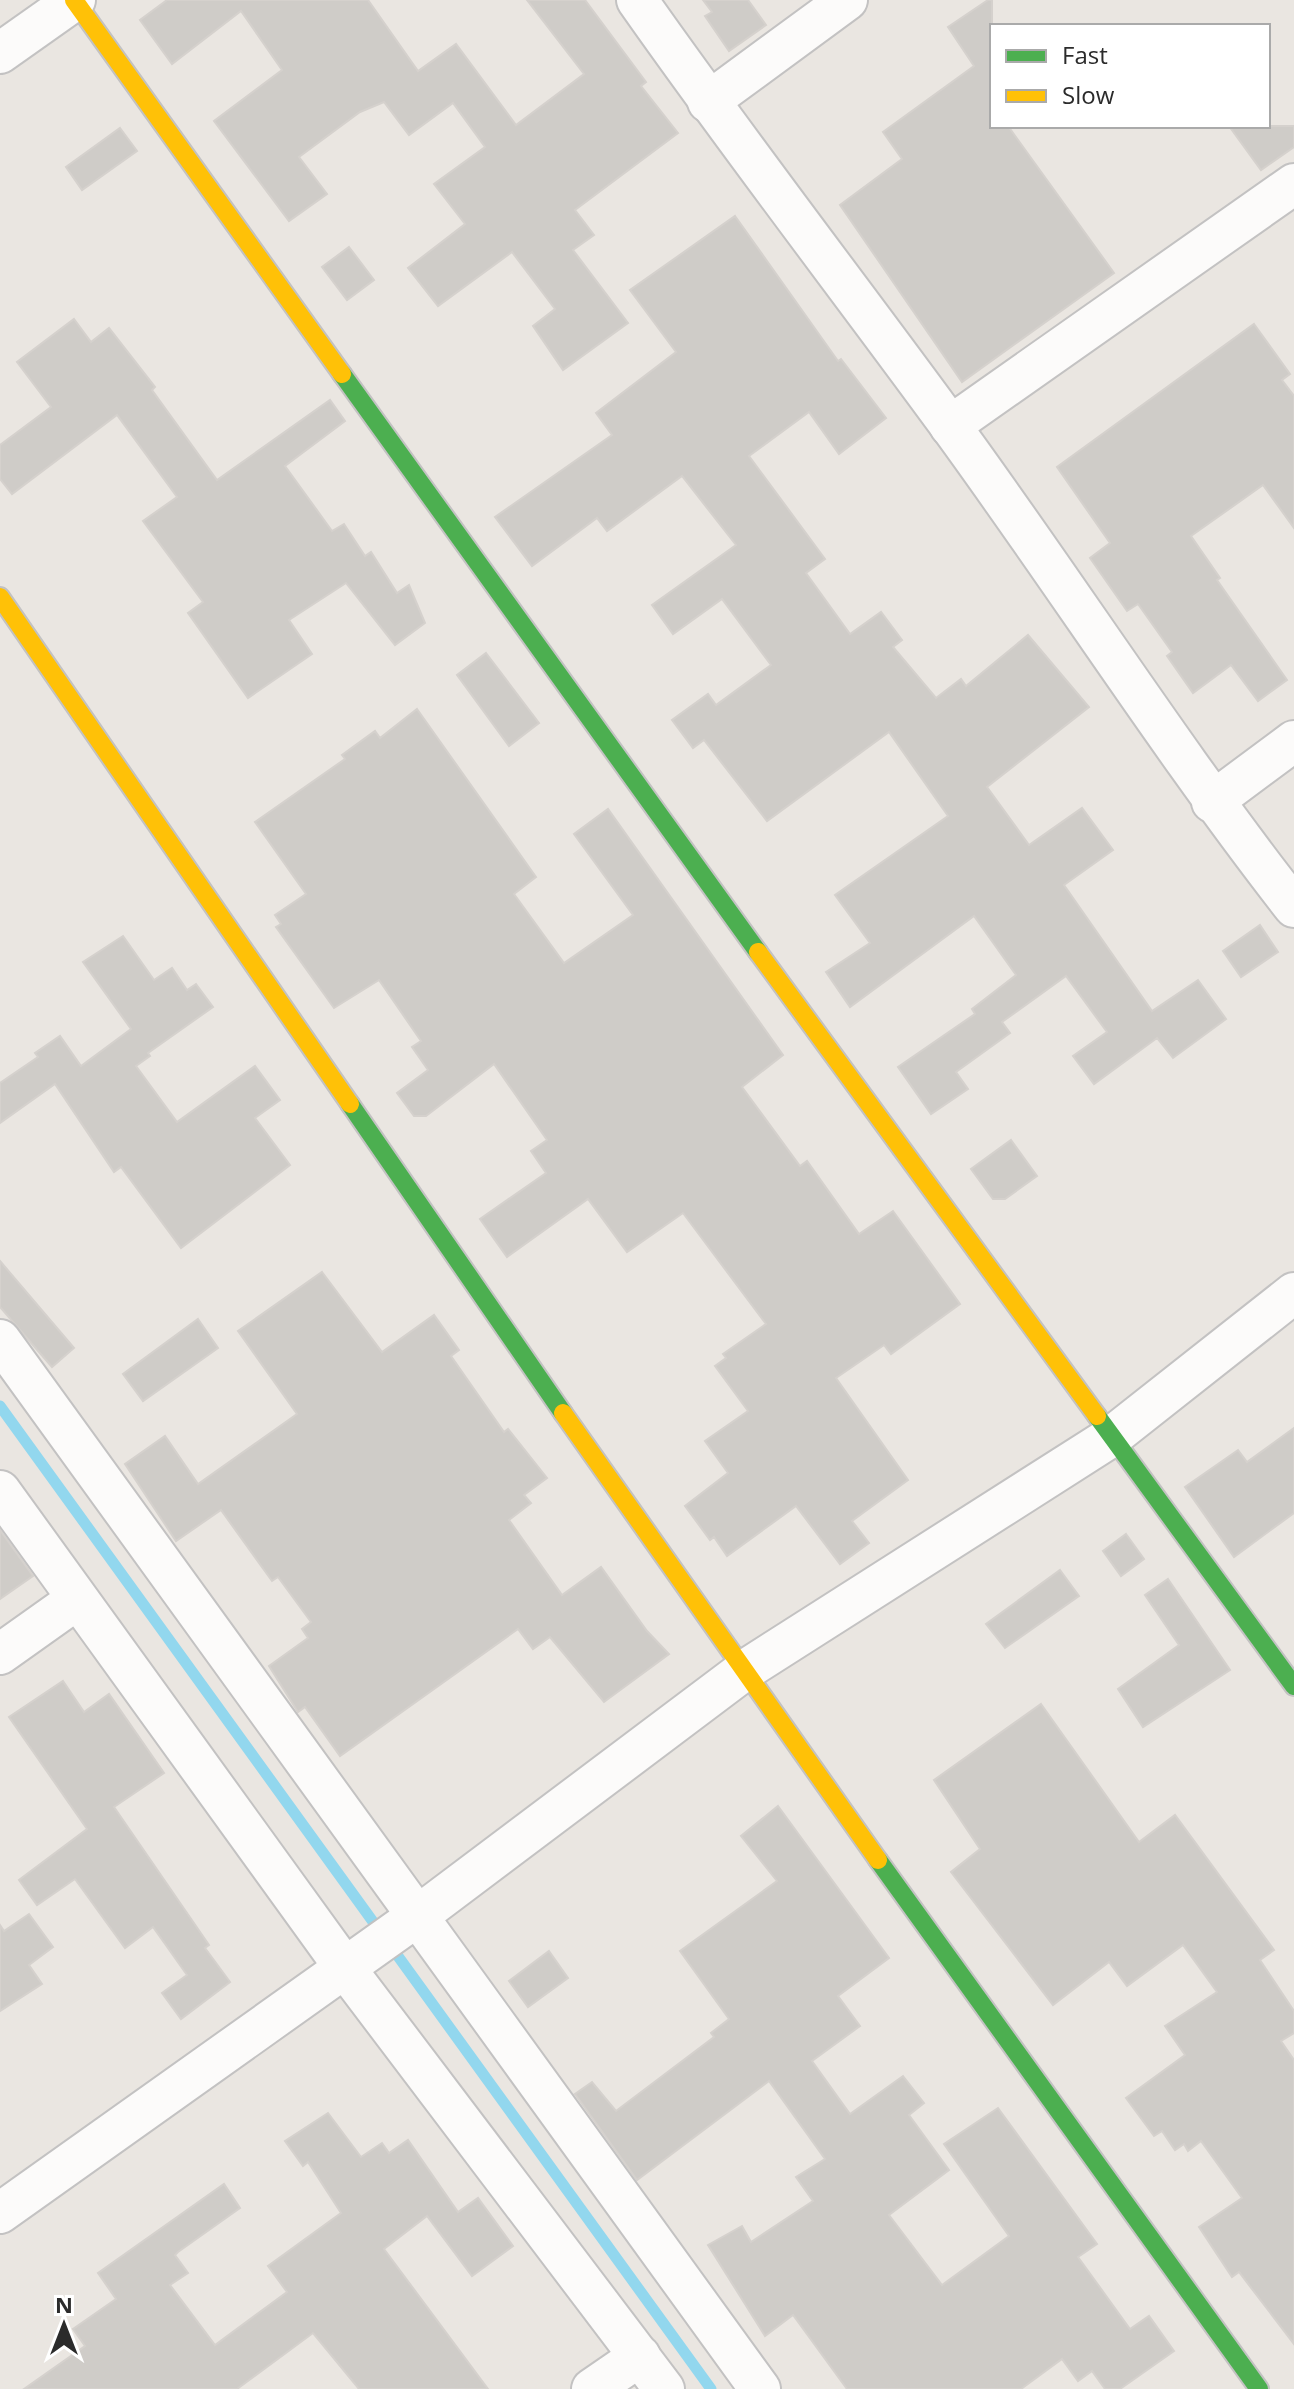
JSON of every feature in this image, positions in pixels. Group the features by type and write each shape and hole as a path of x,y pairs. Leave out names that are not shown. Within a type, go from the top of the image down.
{"street":[{"path":"0,53 74,0 649,802 1114,1435 1294,1686"},
{"path":"637,0 708,102 950,426 1212,802 1294,907"},
{"path":"708,102 847,0"},
{"path":"950,426 1294,184"},
{"path":"0,597 742,1672 1259,2389"},
{"path":"1212,802 1294,741"},
{"path":"0,2213 410,1921 742,1672 1114,1435 1294,1293"},
{"path":"0,1340 410,1921 760,2389"},
{"path":"0,1491 76,1600 354,1961 664,2389"},
{"path":"0,1654 76,1600"},
{"path":"592,2389 640,2356"}],"building":[{"path":"167,0 368,0 418,71 456,44 516,125 584,74 527,0 585,0 646,82 641,86 678,133 575,210 594,235 573,250 628,323 563,370 533,326 555,309 512,252 438,306 408,268 465,224 434,184 485,147 453,103 409,135 384,102 360,112 299,157 327,194 289,221 214,121 282,70 241,11 172,64 140,20"},
{"path":"703,0 748,0 766,25 729,51 705,16 712,12"},
{"path":"992,0 990,128 1009,128 1114,273 962,382 840,205 902,159 883,132 974,66 948,27"},
{"path":"1294,126 1294,147 1261,170 1230,128"},
{"path":"120,128 137,151 82,190 66,167"},
{"path":"735,216 838,361 841,359 886,418 839,454 809,412 749,456 825,559 806,573 850,634 881,612 902,640 893,647 936,698 961,679 966,686 1028,635 1089,707 987,787 1029,845 1082,808 1113,850 1064,885 1152,1011 1198,980 1226,1019 1173,1058 1157,1038 1094,1084 1073,1056 1107,1032 1066,976 1002,1022 1010,1033 956,1072 968,1089 931,1114 898,1067 975,1014 972,1009 1016,975 974,916 850,1007 826,972 870,943 835,895 948,816 889,732 767,821 704,740 693,748 672,720 708,694 716,705 771,665 722,599 673,634 652,605 736,545 682,476 607,531 597,518 532,566 495,517 612,435 596,413 676,352 630,290"},
{"path":"349,247 374,280 347,300 322,267"},
{"path":"74,319 91,342 109,328 155,387 152,390 217,480 330,400 345,421 285,466 332,531 344,524 365,556 371,552 397,593 409,585 425,623 395,645 346,583 289,620 312,654 248,698 188,613 203,602 143,521 177,497 117,415 12,494 0,479 0,445 51,407 17,362"},
{"path":"1254,324 1290,374 1282,380 1294,396 1294,528 1263,485 1191,536 1220,578 1217,580 1287,680 1258,701 1231,665 1193,693 1167,656 1172,652 1138,604 1127,611 1090,558 1110,543 1057,467"},
{"path":"486,653 539,723 509,746 457,675"},
{"path":"417,709 536,877 514,894 564,963 633,915 574,834 608,809 783,1055 742,1087 800,1166 807,1161 859,1234 893,1211 960,1304 891,1354 884,1345 836,1378 908,1480 852,1521 869,1543 840,1564 796,1506 727,1556 714,1537 710,1540 685,1506 728,1473 705,1441 748,1411 715,1366 726,1358 723,1354 766,1324 683,1213 627,1252 588,1199 507,1257 480,1219 546,1173 531,1151 547,1140 494,1064 426,1116 414,1116 397,1093 428,1070 412,1047 421,1041 379,980 334,1008 276,927 281,924 275,915 306,894 255,822 345,759 342,755 375,731 380,738"},
{"path":"1260,925 1278,952 1241,977 1223,951"},
{"path":"123,936 154,980 172,968 187,990 196,984 213,1007 148,1053 150,1056 136,1066 177,1122 255,1066 280,1100 255,1118 290,1165 181,1248 121,1167 114,1172 55,1084 0,1123 0,1083 38,1057 35,1053 60,1036 81,1066 131,1029 83,962"},
{"path":"1011,1140 1037,1176 1005,1199 993,1199 971,1169"},
{"path":"0,1261 74,1348 52,1367 0,1307"},
{"path":"322,1272 382,1352 434,1315 459,1350 451,1356 504,1432 508,1429 547,1478 524,1495 531,1503 509,1520 562,1595 601,1567 647,1631 669,1654 604,1702 550,1637 533,1649 518,1629 340,1756 305,1707 298,1712 269,1666 308,1638 302,1629 311,1622 278,1577 272,1581 221,1510 176,1541 125,1464 165,1436 198,1484 297,1414 238,1331"},
{"path":"198,1319 218,1348 143,1401 123,1374"},
{"path":"1294,1428 1294,1513 1234,1557 1185,1487 1238,1450 1247,1462"},
{"path":"0,1530 33,1576 0,1599"},
{"path":"1126,1534 1144,1559 1121,1576 1103,1551"},
{"path":"1060,1570 1079,1596 1005,1648 986,1624"},
{"path":"1168,1579 1230,1670 1143,1727 1118,1689 1179,1645 1145,1595"},
{"path":"63,1681 84,1712 109,1694 164,1773 114,1807 209,1945 205,1948 230,1982 181,2019 162,1993 187,1975 153,1927 125,1948 75,1879 37,1905 19,1880 87,1829 9,1717"},
{"path":"1041,1704 1139,1842 1175,1815 1274,1950 1260,1960 1294,2011 1294,2033 1281,2041 1294,2060 1294,2344 1239,2272 1232,2277 1199,2227 1242,2198 1201,2141 1188,2151 1184,2144 1175,2150 1162,2131 1154,2136 1126,2098 1185,2055 1165,2026 1217,1992 1183,1945 1127,1986 1109,1962 1053,2005 951,1872 980,1849 934,1780"},
{"path":"778,1806 889,1958 838,1996 860,2026 812,2061 850,2114 903,2076 924,2103 909,2115 949,2170 889,2215 942,2285 1009,2236 944,2144 998,2108 1097,2244 1078,2257 1130,2329 1149,2316 1174,2351 1120,2389 1105,2389 1092,2371 1078,2381 1062,2359 1021,2389 847,2389 793,2315 765,2336 708,2245 742,2226 751,2242 813,2201 796,2177 825,2159 769,2081 637,2180 575,2094 592,2082 616,2111 714,2037 711,2033 729,2019 680,1951 777,1881 741,1836"},
{"path":"29,1914 53,1947 29,1965 42,1984 0,2011 0,1925 4,1931"},
{"path":"549,1951 568,1978 528,2007 509,1981"},
{"path":"328,2113 361,2157 382,2143 389,2153 408,2140 458,2212 478,2198 513,2246 472,2276 427,2216 384,2249 488,2389 359,2389 313,2333 237,2389 24,2389 85,2346 73,2329 116,2299 98,2273 224,2184 240,2208 175,2255 188,2273 170,2285 215,2345 287,2292 268,2266 341,2213 308,2162 303,2166 285,2141"}],"waterway":[{"path":"0,1406 711,2389"}],"traffic: fast":[{"path":"342,374 758,952"},
{"path":"350,1104 563,1413"},
{"path":"1097,1416 1294,1686"},
{"path":"878,1860 1259,2389"}],"traffic: slow":[{"path":"74,0 342,374"},
{"path":"0,597 350,1104"},
{"path":"758,952 1097,1416"},
{"path":"563,1413 878,1860"}]}
